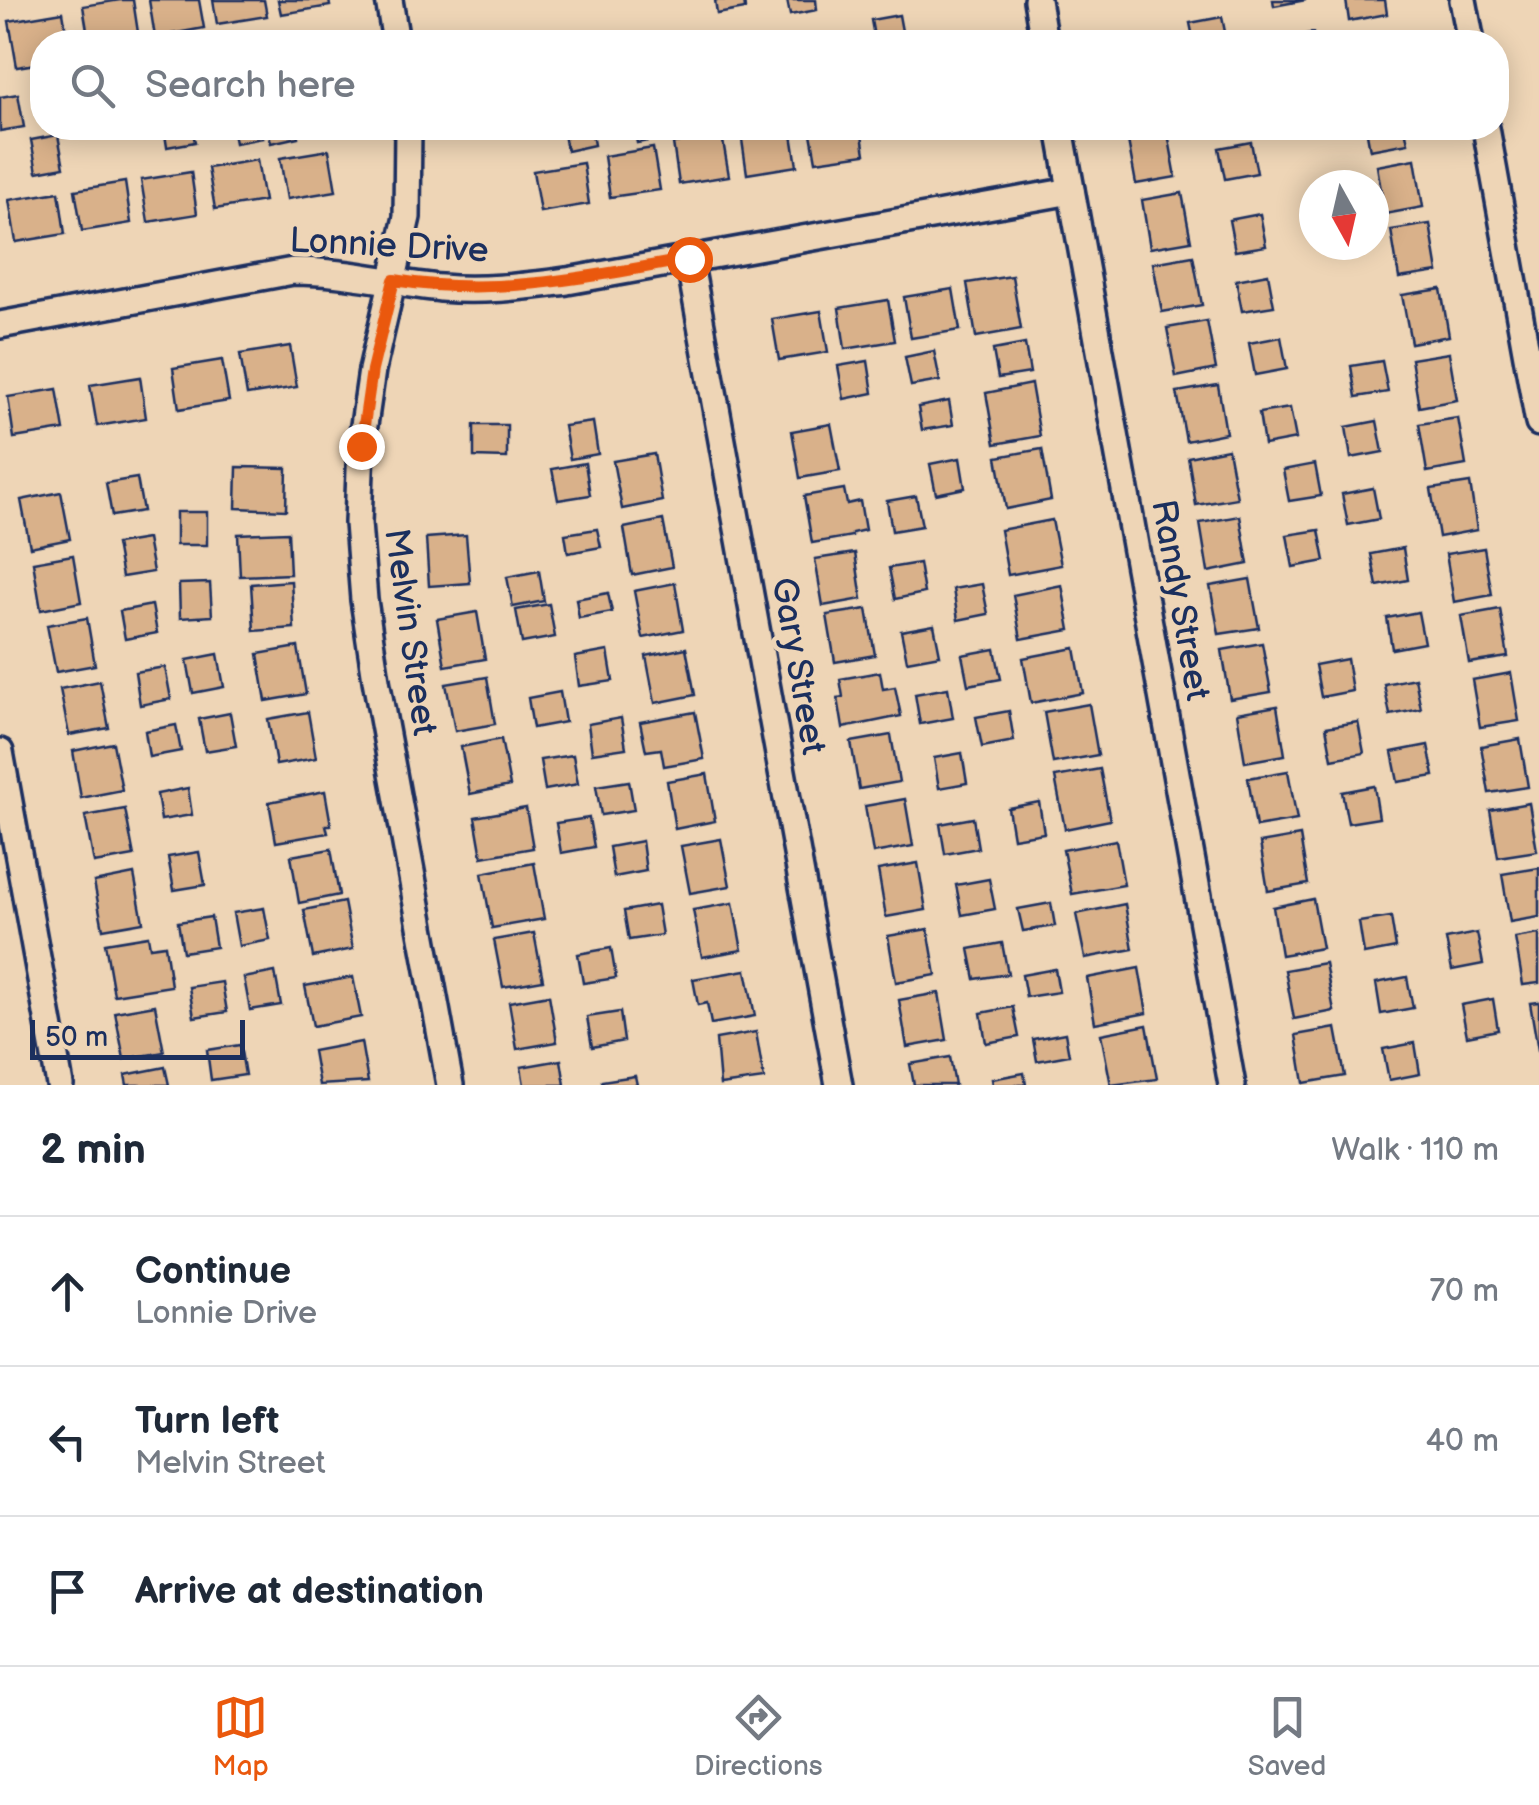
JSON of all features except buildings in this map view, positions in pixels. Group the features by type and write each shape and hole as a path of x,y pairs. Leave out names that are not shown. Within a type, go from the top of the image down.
{"street":[{"path":"388,0 394,30"},
{"path":"1037,0 1042,30"},
{"path":"1463,0 1469,30"},
{"name":"Melvin Street","path":"408,140 406,218 372,370 361,446 358,523 376,680 450,1085"},
{"name":"Randy Street","path":"1062,140 1232,1085"},
{"path":"1488,140 1539,422"},
{"name":"Lonnie Drive","path":"0,324 293,271 332,271 445,288 513,288 567,282 1071,191"},
{"name":"Gary Street","path":"689,259 839,1085"},
{"path":"0,752 60,1085"}],"route":[{"path":"361,446 372,370 394,280 445,288 513,288 689,259"}]}
